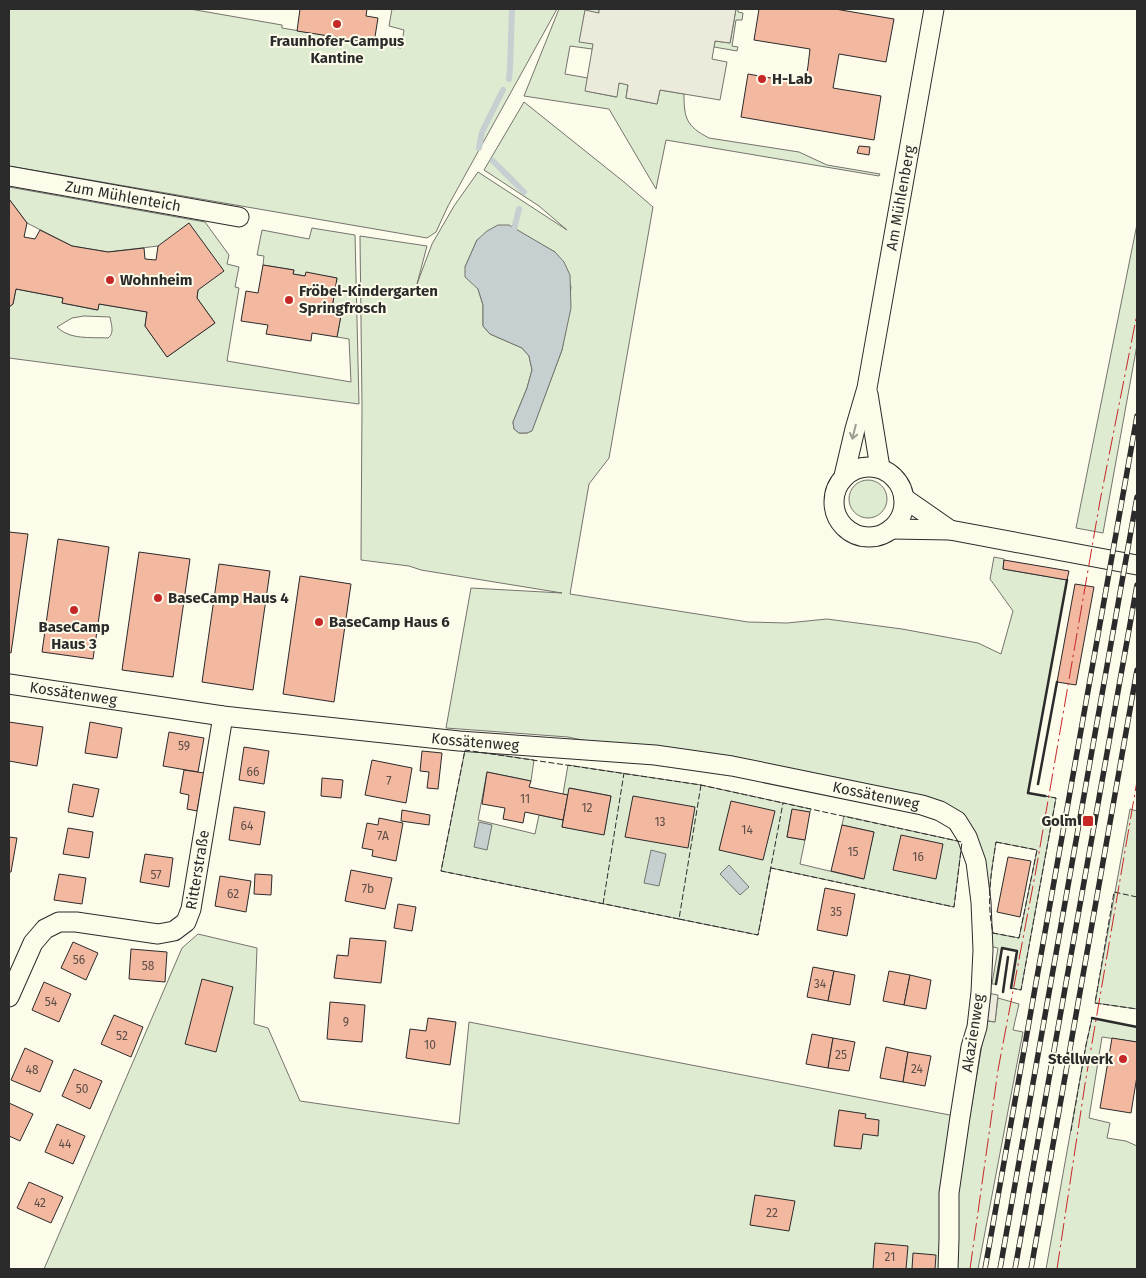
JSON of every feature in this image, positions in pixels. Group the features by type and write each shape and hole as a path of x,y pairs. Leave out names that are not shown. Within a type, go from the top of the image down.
{"street":[{"name":"Am Mühlenberg","path":"934,9 867,388 854,429 844,476 834,494 836,514 848,530 856,535 865,537 874,537 891,529 950,530 1137,565"},
{"name":"Zum Mühlenteich","path":"9,176 239,216"},
{"name":"Am Mühlenberg","path":"867,388 880,468 889,472 896,479 902,488 904,498 950,530"},
{"path":"844,476 852,470 861,467 871,466 880,468"},
{"path":"891,529 899,520 904,510 904,498"},
{"name":"Kossätenweg","path":"9,684 223,716 459,741 655,755 732,766 922,805 940,811"},
{"name":"Ritterstraße","path":"9,997 32,943 45,929 59,922 76,922 158,934 174,931 186,922 191,908 223,716"},
{"name":"Akazienweg","path":"940,811 957,821 967,837 976,862 982,902 983,945 977,1027 971,1048 949,1193 948,1269"}],"green space":[{"path":"9,9 190,9 282,25 282,28 401,48 404,30 389,26 392,9 557,9 448,206 436,232 427,238 9,166"},
{"path":"559,9 599,9 599,13 585,11 580,41 594,44 592,49 570,46 565,74 588,78 586,91 616,97 619,83 628,84 626,98 657,104 660,90 684,94 688,120 695,129 709,138 799,152 827,165 880,174 879,176 666,140 656,189 609,109 524,96"},
{"path":"736,9 738,9 738,12 743,13 742,20 736,20 732,46 738,47 737,51 714,47 715,41 730,43"},
{"path":"524,102 653,207 609,458 589,484 570,594 748,622 787,623 827,619 902,629 978,643 1001,654 1013,611 990,579 994,557 1004,559 1003,569 1067,580 1028,793 1056,798 1021,990 1011,988 1017,951 1002,948 996,984 992,984 998,948 983,945 981,902 957,821 568,737 446,728 471,588 562,593 421,570 409,566 361,560 360,236 427,246 417,284 432,244 454,206 478,172 567,230 539,206 484,170","holes":["509,226 555,252 571,287 562,350 532,430 527,433 519,433 514,429 513,422 532,370 529,356 522,348 490,334 483,326 483,305 478,289 465,267 477,240","996,842 1037,850 1019,938 993,933 990,898"]},
{"path":"9,187 205,222 229,255 227,264 239,267 235,287 239,288 227,361 351,382 349,339 337,337 342,310 332,308 337,278 306,273 305,276 293,274 294,270 263,265 264,256 257,255 262,230 309,239 312,228 355,235 359,404 9,358 9,307 13,304 16,289 63,298 62,303 97,310 99,304 147,312 145,326 167,357 215,323 197,298 198,290 158,246 108,252 72,246 27,223 9,199","holes":["84,316 110,317 112,331 108,338 74,336 57,327 72,318"]},
{"path":"1137,224 1137,345 1103,533 1076,528"},
{"path":"868,480 881,486 887,499 881,512 868,518 855,512 849,499 855,486"},
{"path":"465,750 534,760 531,781 487,772 478,820 535,834 539,815 563,820 562,827 604,834 611,796 570,788 568,795 563,794 568,765 701,785 811,809 810,812 792,810 787,837 805,840 800,864 863,879 874,832 842,825 844,816 962,842 954,907 771,868 758,935 441,871"},
{"path":"1130,809 1137,811 1137,1009 1095,1003"},
{"path":"198,934 257,948 254,1024 268,1028 300,1101 459,1124 469,1022 960,1117 948,1269 44,1269 182,948"},
{"path":"998,998 1019,1004 1013,1030 1023,1032 978,1269 955,1269 959,1180 986,1021 995,1022"},
{"path":"1092,1018 1137,1027 1137,1042 1102,1037 1089,1118 1110,1123 1107,1138 1126,1141 1137,1146 1137,1269 1046,1269 1086,1045"}],"shaded area":[{"path":"599,9 736,9 730,43 715,41 712,59 727,62 720,100 660,90 657,104 626,98 628,85 619,83 617,97 585,91 593,44 579,42 585,10 599,13"},
{"path":"498,225 509,225 555,252 564,262 570,275 571,308 562,350 532,431 527,433 519,433 514,429 513,422 532,370 529,356 522,348 490,334 483,326 483,305 478,289 465,277 465,267 477,240 487,231"},
{"path":"479,822 492,825 487,850 474,847"},
{"path":"651,850 666,854 659,886 644,883"},
{"path":"729,865 749,887 740,895 720,874"},
{"path":"981,992 998,995 995,1022 978,1019"}],"building":[{"name":"Fraunhofer-Campus Kantine","path":"300,9 367,9 366,16 378,18 374,43 297,31"},
{"name":"H-Lab","path":"759,9 835,9 894,19 886,62 839,54 833,88 881,96 874,140 741,117 748,74 805,84 808,66 810,49 754,40"},
{"path":"859,146 870,147 869,155 857,153"},
{"name":"Wohnheim","path":"9,199 27,223 24,237 35,239 40,230 72,246 108,252 144,248 145,259 156,260 158,246 189,223 224,271 198,290 197,298 215,323 167,357 145,326 147,312 99,304 98,310 62,303 63,298 16,289 13,304 9,307"},
{"name":"Fröbel-Kindergarten Springfrosch","path":"263,265 294,270 293,274 305,276 306,272 337,278 332,308 342,310 337,337 312,333 311,341 266,334 268,325 241,321 246,291 258,293"},
{"path":"9,532 28,534 11,653 9,652"},
{"name":"BaseCamp Haus 3","path":"58,539 109,547 93,659 42,652"},
{"name":"BaseCamp Haus 4","path":"139,552 190,559 173,677 122,670"},
{"path":"1004,560 1069,571 1067,580 1003,569"},
{"path":"219,564 270,571 253,690 202,682"},
{"name":"BaseCamp Haus 6","path":"300,576 351,584 334,702 283,694"},
{"path":"1075,584 1094,587 1076,685 1057,682"},
{"path":"9,722 43,727 37,766 9,761"},
{"path":"90,722 122,728 117,758 85,753"},
{"path":"169,732 204,738 198,772 163,766"},
{"path":"244,747 269,751 264,784 239,780"},
{"path":"422,751 442,753 438,789 427,788 429,772 420,771"},
{"path":"372,760 412,768 406,803 365,795"},
{"path":"184,770 204,773 197,811 187,809 189,795 180,793"},
{"path":"487,772 531,781 529,787 568,795 563,820 525,812 523,823 503,819 505,808 482,804"},
{"path":"322,778 343,780 341,798 321,796"},
{"path":"73,784 99,789 93,817 68,812"},
{"path":"569,788 611,796 604,835 562,827"},
{"path":"633,796 695,807 688,848 625,837"},
{"path":"731,801 775,811 763,860 719,850"},
{"path":"234,807 265,812 260,845 229,840"},
{"path":"792,809 810,812 805,840 787,837"},
{"path":"402,810 430,815 429,825 401,821"},
{"path":"379,818 403,823 396,861 372,856 373,850 362,848 367,823 378,825"},
{"path":"842,825 874,832 864,879 831,871"},
{"path":"68,828 93,832 89,858 63,854"},
{"path":"901,835 943,844 936,879 893,870"},
{"path":"9,837 17,838 11,872 9,872"},
{"path":"145,854 173,858 169,887 140,882"},
{"path":"1008,857 1031,861 1020,917 997,912"},
{"path":"351,870 392,878 385,909 345,901"},
{"path":"59,874 86,878 82,904 54,900"},
{"path":"255,874 272,875 271,895 254,894"},
{"path":"220,876 251,881 246,912 215,906"},
{"path":"825,888 855,894 847,936 817,930"},
{"path":"398,904 416,907 412,931 394,928"},
{"path":"350,938 386,941 381,983 334,978 337,955 348,956"},
{"path":"73,942 98,953 86,980 61,968"},
{"path":"131,949 167,952 165,982 129,979"},
{"path":"813,967 834,971 828,1001 807,997"},
{"path":"834,971 855,975 850,1005 828,1001"},
{"path":"889,971 910,975 904,1005 883,1001"},
{"path":"910,975 931,980 926,1009 904,1005"},
{"path":"202,979 233,987 216,1052 185,1044"},
{"path":"44,982 71,994 59,1022 32,1010"},
{"path":"330,1002 365,1005 362,1042 327,1039"},
{"path":"114,1015 143,1027 131,1057 101,1044"},
{"path":"428,1018 456,1022 450,1065 406,1058 410,1029 426,1031"},
{"path":"812,1034 833,1038 828,1068 806,1064"},
{"path":"833,1038 855,1042 849,1071 828,1068"},
{"name":"Stellwerk","path":"1112,1038 1137,1042 1137,1076 1131,1113 1100,1108"},
{"path":"886,1047 908,1052 903,1082 880,1078"},
{"path":"25,1048 53,1061 40,1092 11,1080"},
{"path":"908,1052 931,1056 925,1086 903,1082"},
{"path":"74,1069 102,1081 90,1109 62,1096"},
{"path":"9,1103 33,1114 20,1141 9,1136"},
{"path":"839,1110 866,1114 865,1118 879,1120 878,1136 863,1134 861,1149 834,1146"},
{"path":"57,1124 85,1136 73,1164 45,1152"},
{"path":"29,1182 63,1197 51,1223 17,1208"},
{"path":"755,1195 795,1201 789,1231 750,1225"},
{"path":"875,1243 908,1246 906,1269 873,1269"},
{"path":"913,1253 936,1255 935,1269 912,1269"}],"waterway":[{"path":"509,79 512,9"},
{"path":"479,148 482,132 503,90"},
{"path":"493,161 524,192"},
{"path":"514,229 519,209"}],"railway":[{"path":"985,1269 1137,416"},
{"path":"1000,1269 1137,497"},
{"path":"1015,1269 1137,585"},
{"path":"1031,1269 1137,670"}],"fence":[{"path":"679,919 441,871 465,750 701,785 783,803"},
{"path":"603,904 624,773"},
{"path":"701,785 679,919 758,935 783,803 962,842 954,907 771,868"},
{"path":"1011,988 1021,990 1056,798 1045,796"},
{"path":"996,842 1037,850 1019,938 993,933 990,898 996,842"},
{"path":"1137,897 1114,892 1095,1003 1137,1009"},
{"path":"1071,1131 1092,1018"}],"wall":[{"path":"1045,796 1028,793 1067,580"},
{"path":"1038,784 1057,682"},
{"path":"996,984 1002,948 1017,951 1011,988"},
{"path":"1003,992 1008,957"},
{"path":"1092,1018 1137,1027"}],"power":[{"path":"970,1269 998,1070 1036,870 1100,501 1137,314"},
{"path":"1057,1269 1085,1084 1137,781"}],"place":[{"name":"Fraunhofer-Campus Kantine","path":"337,24"},
{"name":"H-Lab","path":"762,79"},
{"name":"Wohnheim","path":"110,280"},
{"name":"Fröbel-Kindergarten Springfrosch","path":"289,300"},
{"name":"BaseCamp Haus 4","path":"158,598"},
{"name":"BaseCamp Haus 3","path":"74,610"},
{"name":"BaseCamp Haus 6","path":"319,622"},
{"name":"Golm","path":"1088,821"},
{"name":"Stellwerk","path":"1123,1059"}]}
